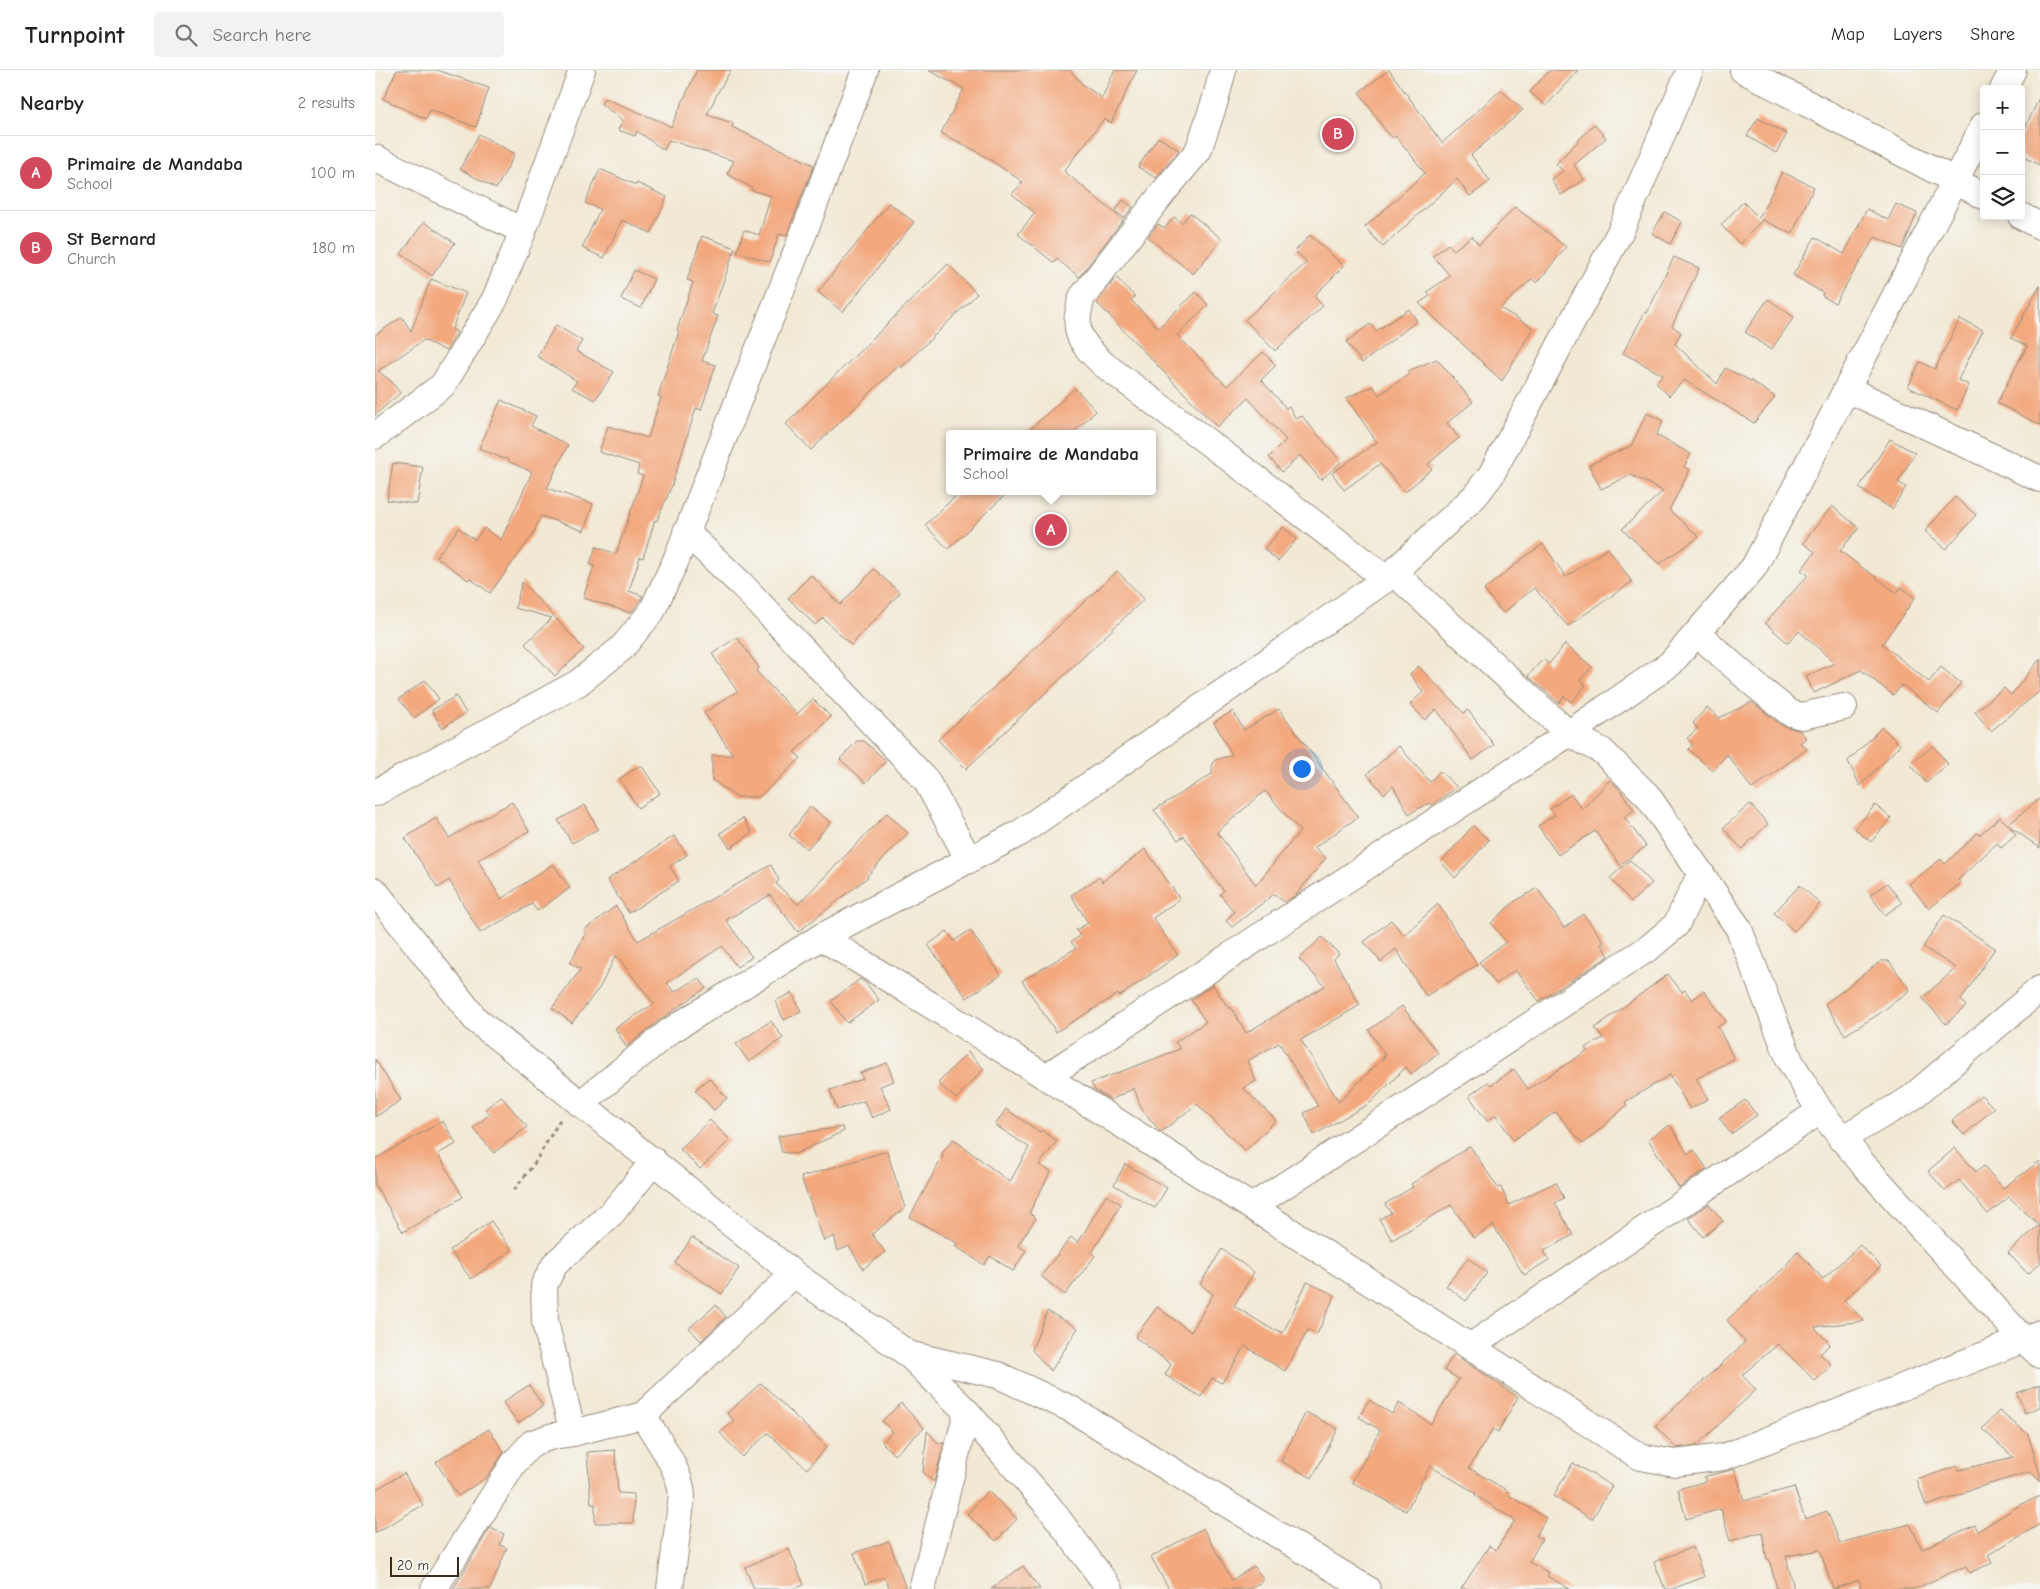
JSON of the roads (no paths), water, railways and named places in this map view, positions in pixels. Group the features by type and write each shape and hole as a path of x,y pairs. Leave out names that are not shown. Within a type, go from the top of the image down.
{"street":[{"path":"375,436 443,385 495,299 523,232 582,70"},
{"path":"375,793 578,683 622,648 652,611 676,560 808,222 865,70"},
{"path":"821,937 1253,1206 1640,1456 1675,1464 1724,1456 2035,1343 1841,1139 1820,1111 1790,1061 1739,929 1647,795 1602,751 1567,733 1390,576 1103,364 1085,347 1078,331 1077,314 1082,297 1166,189 1199,151 1223,70"},
{"path":"580,1104 670,1031 821,937 1020,834 1390,576 1475,496 1491,475 1619,232 1690,70"},
{"path":"1743,70 1980,194"},
{"path":"2005,85 2013,70"},
{"path":"1047,1076 1670,664 1754,567 1981,130"},
{"path":"375,158 523,232"},
{"path":"2025,218 2040,226"},
{"path":"1847,389 2040,479"},
{"path":"686,532 741,584 926,780 969,860"},
{"path":"1697,633 1755,686 1790,713 1801,716 1844,707"},
{"path":"1253,1206 1649,947 1677,925 1701,873"},
{"path":"375,891 477,1020 794,1274 907,1353 967,1412 1049,1508 1110,1589"},
{"path":"1841,1139 1910,1099 2040,989"},
{"path":"1471,1346 1820,1111"},
{"path":"573,1433 545,1322 544,1285 555,1264 612,1213 653,1161"},
{"path":"435,1589 514,1463 532,1443 553,1436 573,1433 643,1415 794,1274"},
{"path":"907,1353 998,1375 1071,1409 1367,1589"},
{"path":"921,1589 967,1412"},
{"path":"643,1415 681,1484 682,1494 670,1589"}],"place":[{"name":"St Bernard","path":"1338,134"},
{"name":"Primaire de Mandaba","path":"1051,530"}]}
